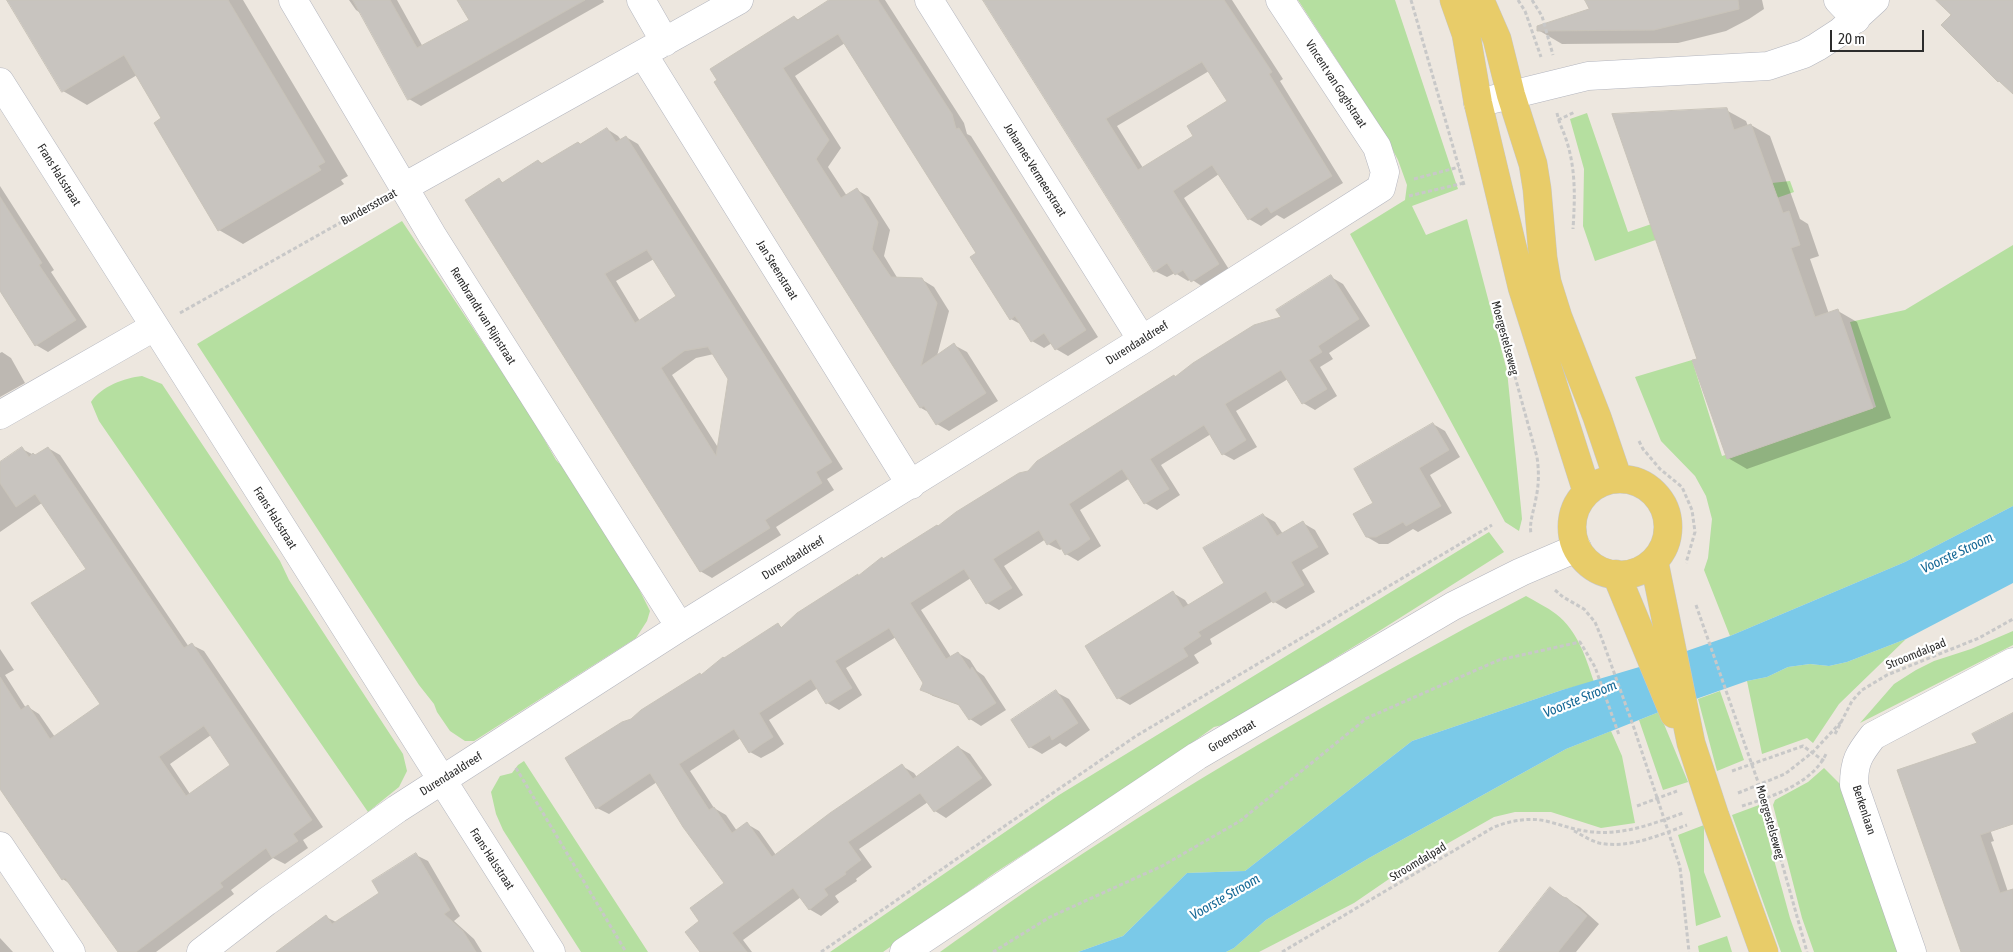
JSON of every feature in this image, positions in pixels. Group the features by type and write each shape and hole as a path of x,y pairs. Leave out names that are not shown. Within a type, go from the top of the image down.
{"main road":[{"path":"1454,0 1466,34 1478,103 1522,287 1586,492"},
{"path":"1480,0 1497,39 1511,94 1533,164 1547,282 1558,317 1597,417 1618,479"},
{"path":"1618,479 1644,485 1661,502 1666,512 1668,533 1661,553 1654,561 1636,572 1616,574 1593,567 1586,561 1577,548 1572,529 1576,508 1586,492 1598,484 1618,479"},
{"path":"1654,561 1659,649"},
{"path":"1616,574 1659,649 1715,816 1764,952"}],"street":[{"name":"Rembrandt van Rijnstraat","path":"293,0 438,243 680,627"},
{"name":"Jan Steenstraat","path":"641,0 654,48 911,485"},
{"name":"Bundersstraat","path":"404,187 739,0"},
{"name":"Johannes Vermeerstraat","path":"928,0 1142,340"},
{"name":"Vincent van Goghstraat","path":"1280,0 1377,147 1383,180"},
{"path":"1478,103 1556,82 1588,76 1768,66 1804,54 1840,32 1856,6"},
{"name":"Frans Halsstraat","path":"0,82 154,328 551,952"},
{"name":"Durendaaldreef","path":"201,952 273,896 397,808 680,627 1142,340 1383,180"},
{"path":"0,415 154,328"},
{"name":"Groenstraat","path":"904,952 1197,756 1453,606 1539,564 1577,548"},
{"name":"Berkenlaan","path":"1912,952 1854,785 1854,766 1873,736 2013,662"},
{"path":"0,846 71,952"}],"path":[{"path":"1411,0 1466,193"},
{"path":"1518,0 1525,11 1556,82"},
{"path":"1532,0 1542,16 1556,82 1558,120 1566,139 1574,176 1576,192 1572,236"},
{"path":"1383,180 1459,167"},
{"path":"1383,180 1402,198 1464,183"},
{"name":"Bundersstraat","path":"154,328 404,187"},
{"name":"Moergestelseweg","path":"1506,343 1537,457 1539,473 1536,499 1530,518 1533,546 1539,564 1553,588 1563,597 1584,609 1595,622 1634,728 1657,798"},
{"path":"1636,436 1643,449 1660,469 1682,486 1692,510 1695,532 1685,566"},
{"path":"822,952 1136,736 1492,526"},
{"name":"Moergestelseweg","path":"1693,599 1764,799 1807,952"},
{"name":"Stroomdalpad","path":"1834,737 1852,701 1862,690 1887,675 1979,638 2013,619"},
{"path":"993,952 1050,917 1162,866 1240,821 1367,718 1499,660 1580,642 1595,666 1619,735"},
{"name":"Stroomdalpad","path":"1759,785 1785,774 1813,752 1840,722"},
{"path":"502,742 626,952"},
{"path":"1730,772 1803,746 1813,752"},
{"path":"1735,809 1789,788 1807,776 1823,760 1827,752"},
{"path":"1637,806 1679,790"},
{"path":"1657,798 1680,867 1690,952"},
{"name":"Stroomdalpad","path":"1282,952 1494,827 1523,820 1544,821 1571,829 1595,832 1622,831 1665,819"},
{"name":"Stroomdalpad","path":"1571,829 1598,843 1624,845 1669,832"}],"green space":[{"path":"1298,0 1395,0 1458,189 1412,206 1426,235 1467,219 1507,371 1522,519 1519,531 1505,522 1350,234 1405,200 1407,185 1398,160 1381,128"},
{"path":"1587,113 1628,232 1772,183 1790,181 1794,192 1595,261 1583,226 1584,169 1570,119"},
{"path":"402,221 528,411 556,460 563,467 631,573 650,611 647,621 636,638 474,741 465,741 450,731 197,344"},
{"path":"2013,245 2013,506 1905,562 1730,636 1704,570 1708,558 1712,519 1706,496 1695,476 1661,441 1635,377 1692,360 1722,456 1876,407 1850,322 1905,310"},
{"path":"142,376 162,384 280,561 289,580 403,754 407,771 399,787 368,812 99,421 91,402 96,396 107,387"},
{"path":"1489,532 1504,552 1227,724 1214,727 1154,770 996,872 883,952 830,952 1059,795"},
{"path":"1526,596 1556,614 1570,628 1580,645 1594,682 1562,690 1412,741 1245,871 1187,873 1123,936 1078,952 940,952 1040,882 1170,798 1346,694"},
{"path":"2013,631 2013,645 1860,723 1894,684 1916,670 1934,661 1971,649"},
{"path":"1906,639 1839,704 1813,743 1807,738 1762,754 1747,681 1767,677 1788,667 1810,664 1829,666 1847,662"},
{"path":"1720,691 1744,760 1717,771 1698,699"},
{"path":"1659,712 1688,782 1663,790 1639,720"},
{"path":"1611,731 1622,756 1635,823 1601,828 1551,812 1515,812 1494,817 1408,866 1354,903 1259,952 1226,952 1234,948 1266,920 1369,858 1566,749"},
{"path":"524,761 648,952 581,952 503,830 496,814 491,792 500,776 512,773"},
{"path":"1824,768 1841,785 1901,952 1814,952 1802,918 1773,805 1775,800 1808,782"},
{"path":"1759,805 1790,918 1802,952 1781,952 1732,815"},
{"path":"1704,825 1704,872 1721,917 1696,926 1690,873 1678,835"},
{"path":"1727,936 1732,952 1699,952 1698,946"}],"water":[{"name":"Voorste Stroom","path":"2013,506 2013,583 1906,639 1847,662 1829,666 1810,664 1788,667 1767,677 1747,681 1659,712 1566,749 1369,858 1266,920 1234,948 1226,952 1078,952 1123,936 1187,873 1245,871 1412,741 1730,636 1905,562"}],"building":[{"path":"7,0 228,0 325,162 318,166 321,170 218,231 154,123 161,118 124,55 62,92"},
{"path":"353,0 390,0 417,48 469,20 457,0 585,0 408,100"},
{"path":"829,0 878,0 952,114 956,129 959,128 1086,330 1055,350 1044,333 1031,342 1015,316 1010,320 970,257 976,253 838,34 783,68 829,140 816,159 841,198 857,188 878,222 872,249 891,277 922,278 937,303 921,366 954,343 986,393 936,425 924,406 920,408 893,366 714,82 717,80 710,69 794,16 797,20"},
{"path":"983,0 1224,0 1272,72 1269,74 1332,176 1271,213 1267,207 1248,220 1212,165 1173,191 1219,264 1191,282 1183,270 1175,275 1167,263 1154,272","holes":["1202,62 1227,101 1187,126 1193,136 1138,170 1106,119"]},
{"path":"1585,0 1738,0 1739,9 1654,30 1537,31 1537,26 1589,9"},
{"path":"1936,0 2013,0 2013,94 1998,82 1941,25 1951,15"},
{"path":"1727,108 1734,130 1751,124 1783,213 1789,211 1800,245 1791,248 1815,317 1838,309 1873,408 1727,459 1692,360 1697,359 1612,114"},
{"path":"607,128 616,142 626,136 832,462 816,472 822,483 765,520 770,528 700,572 465,200 499,178 502,183 538,160 541,164 578,142 580,144","holes":["647,250 676,296 635,323 605,274","708,347 728,379 716,456 661,368 684,351"]},
{"path":"0,197 42,263 39,265 76,320 35,346 0,291"},
{"path":"1331,275 1359,319 1318,346 1322,352 1309,360 1327,389 1302,404 1281,370 1225,404 1246,440 1222,455 1204,425 1150,459 1169,489 1144,504 1122,469 1069,504 1090,539 1079,547 1065,555 1056,539 1047,545 1039,530 993,559 1012,588 986,604 964,569 910,603 946,659 958,652 970,670 972,667 996,703 969,720 958,704 920,690 923,683 889,628 835,661 852,688 826,704 811,679 759,713 773,737 749,753 734,729 679,764 709,810 714,807 732,833 747,822 772,857 830,813 902,764 913,779 958,746 982,778 934,812 920,793 848,842 861,860 845,872 846,874 824,889 828,895 809,910 793,888 732,933 747,952 700,952 685,932 699,921 690,908 724,883 683,827 650,773 596,809 565,758 622,722 631,719 641,710 700,673 701,675 723,657 778,623 781,628 797,613 858,574 858,576 882,557 883,559 938,526 956,512 1019,473 1028,471 1037,461 1174,375 1175,377 1193,363 1254,325 1281,317 1276,310"},
{"path":"1433,423 1449,450 1419,468 1441,506 1406,526 1403,522 1376,537 1366,537 1353,514 1373,503 1354,469"},
{"path":"22,447 29,457 33,453 35,455 48,447 184,648 192,643 312,820 293,834 298,841 272,858 266,848 220,883 223,887 136,952 118,952 65,878 62,880 0,789 0,677 21,710 28,705 50,739 100,704 31,603 86,569 35,494 16,507 0,483 0,462","holes":["204,726 230,765 186,796 159,757"]},
{"path":"1263,514 1277,536 1303,521 1318,547 1291,562 1304,585 1273,603 1266,591 1198,632 1201,636 1183,648 1188,656 1117,699 1085,646 1173,591 1183,608 1224,583 1203,548"},
{"path":"1056,690 1078,723 1052,740 1050,735 1029,748 1011,720"},
{"path":"2013,713 2013,824 1980,835 2000,893 2013,889 2013,952 1961,952 1897,770 1977,743 1972,734"},
{"path":"416,853 450,910 444,914 463,931 476,952 276,952 326,915 332,924 379,893 372,881"},
{"path":"1550,887 1567,898 1587,916 1558,952 1499,952"}]}
